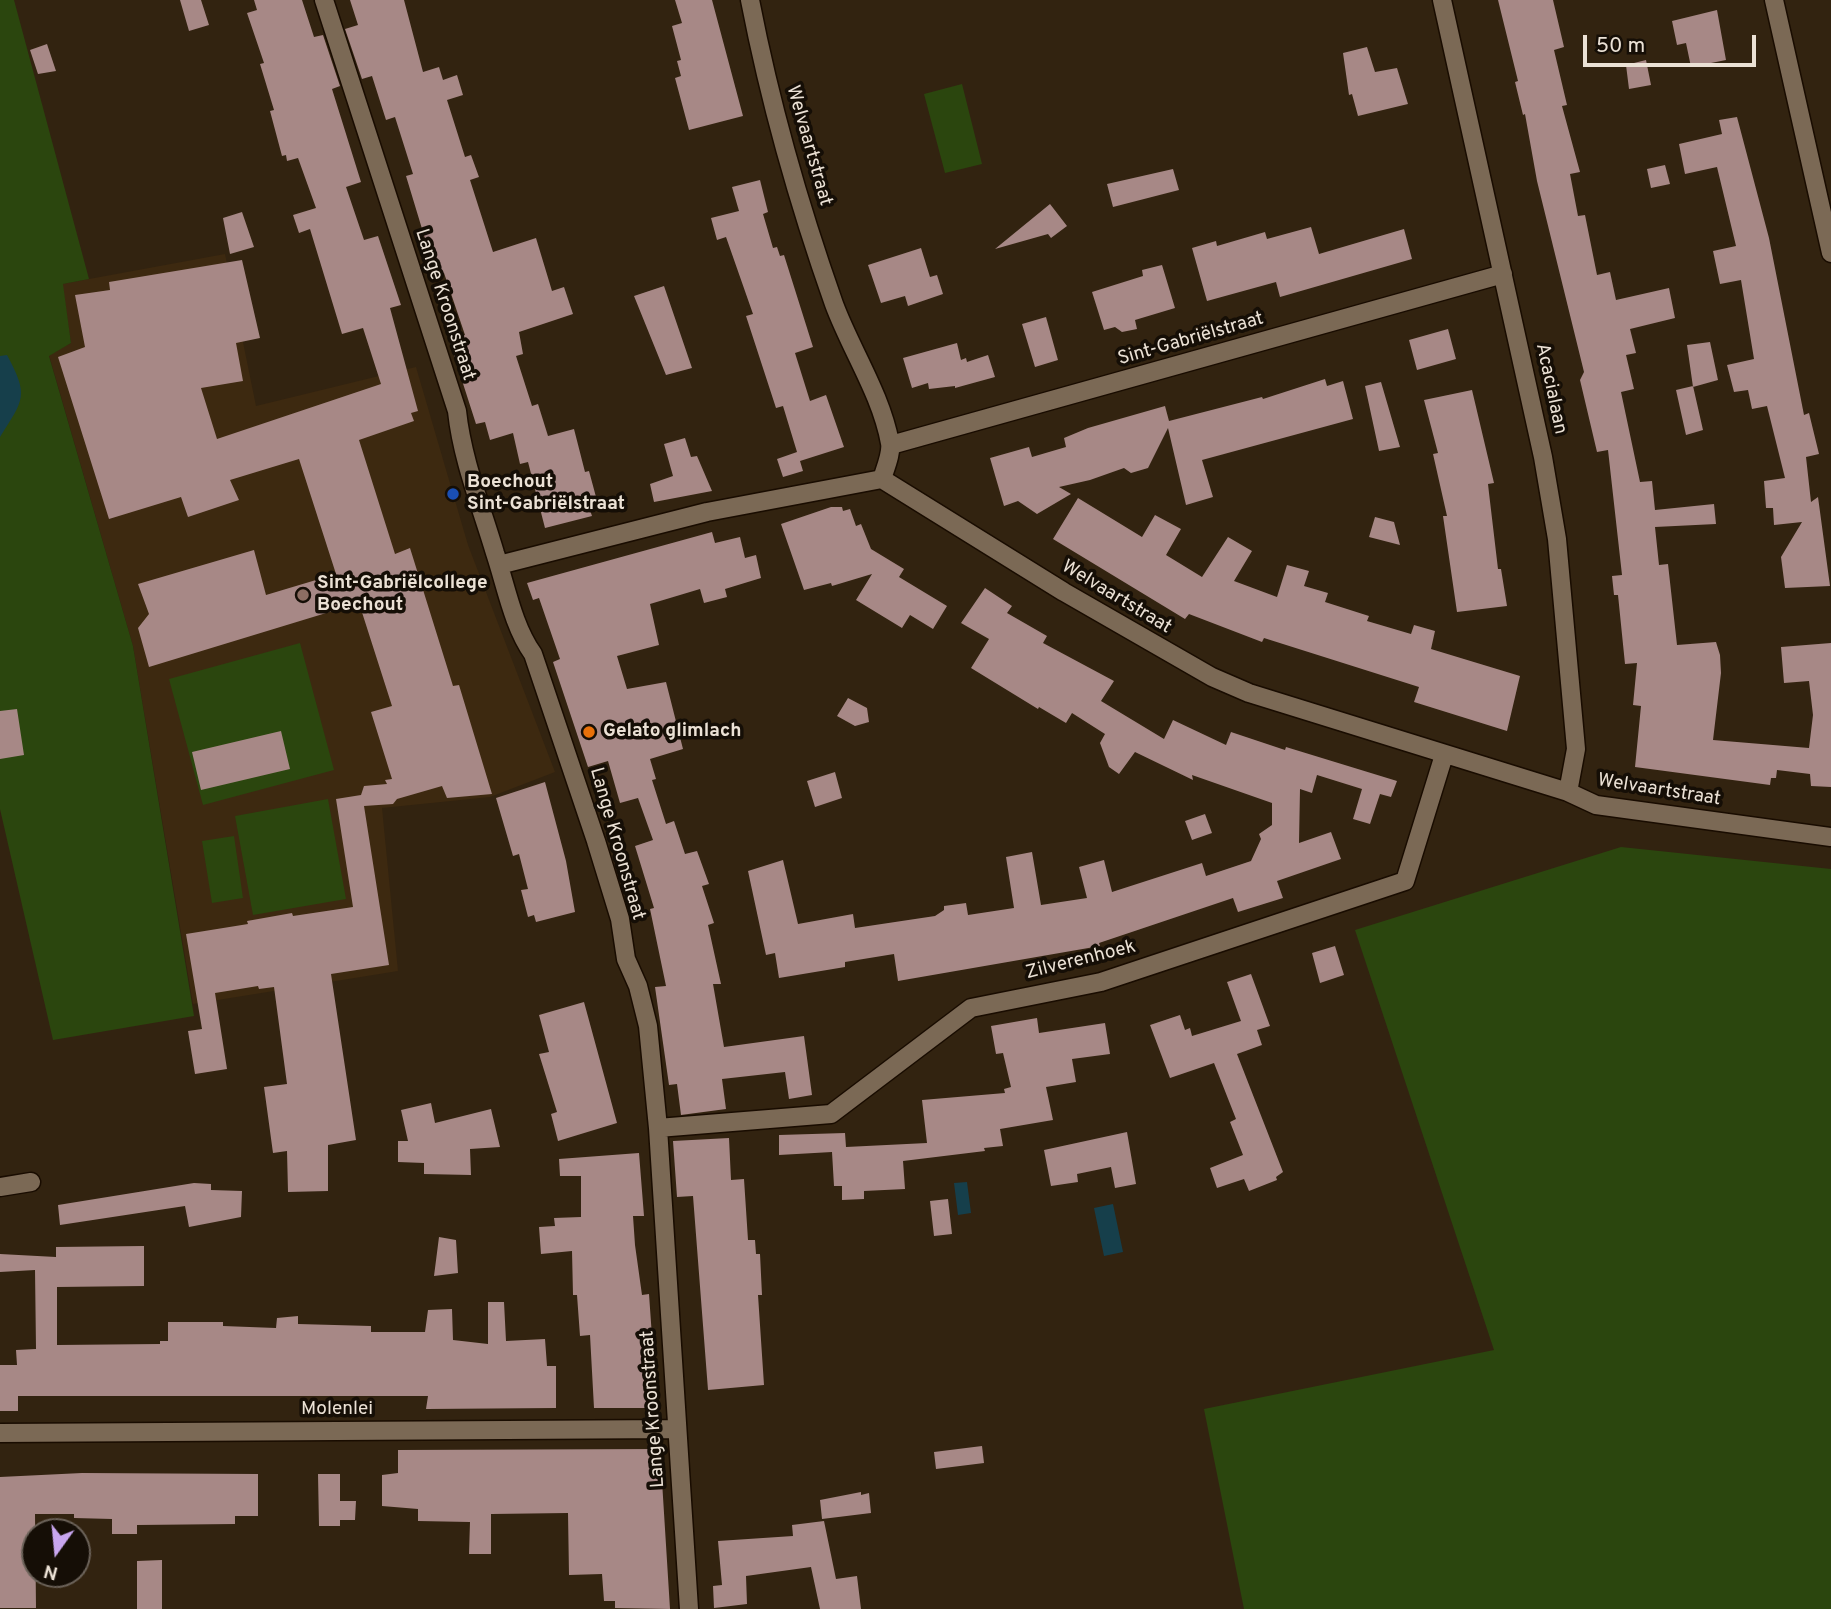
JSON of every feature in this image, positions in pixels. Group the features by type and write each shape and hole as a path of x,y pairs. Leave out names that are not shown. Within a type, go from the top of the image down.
{"street":[{"name":"Lange Kroonstraat","path":"324,0 457,411 459,435 499,565 524,641 538,666 620,919 626,959 638,986 648,1026 689,1609"},
{"name":"Welvaartstraat","path":"750,0 780,135 836,309 848,342 867,376 891,445"},
{"name":"Acacialaan","path":"1442,0 1543,457 1557,539 1576,749 1567,792"},
{"path":"1774,0 1831,253"},
{"name":"Sint-Gabriëlstraat","path":"891,445 1503,274"},
{"path":"499,565 707,512 882,479 891,445"},
{"name":"Welvaartstraat","path":"882,479 1064,592 1212,677 1249,693 1567,792 1596,805 1831,837"},
{"name":"Zilverenhoek","path":"657,1128 831,1114 971,1008 1101,982 1405,881 1444,755"},
{"path":"0,1187 31,1182"},
{"name":"Molenlei","path":"0,1433 675,1429"}],"shaded area":[{"name":"Sint-Gabriëlcollege Boechout","path":"225,254 256,406 416,367 468,545 555,772 490,797 382,808 398,971 193,1004 133,646 49,355 71,343 62,284"}],"green space":[{"path":"0,0 14,0 89,279 63,284 71,343 49,356 133,646 194,1016 53,1040 0,809"},
{"path":"962,84 982,164 945,173 924,94"},
{"path":"300,643 334,770 203,805 169,679"},
{"path":"328,799 346,899 253,915 235,816"},
{"path":"234,836 243,898 212,903 202,841"},
{"path":"1621,847 1831,869 1831,1609 1244,1609 1204,1409 1494,1350 1355,930"}],"water":[{"path":"7,355 19,380 21,397 0,437 0,356"},
{"path":"967,1182 971,1213 958,1215 954,1183"},
{"path":"1113,1204 1123,1252 1104,1256 1094,1208"}],"building":[{"path":"180,0 201,0 209,25 189,31"},
{"path":"254,0 302,0 314,37 323,35 340,86 332,89 361,182 346,187 364,240 378,236 401,305 390,308 418,411 411,413 414,421 359,440 395,554 410,548 453,686 459,685 492,794 447,798 442,786 397,799 393,804 364,806 389,965 331,974 356,1140 328,1145 328,1191 288,1192 287,1151 273,1153 264,1087 287,1084 274,987 259,989 258,986 215,993 227,1069 195,1074 188,1031 202,1029 186,934 248,924 247,921 292,913 293,916 353,907 336,799 361,795 364,786 387,784 385,780 392,779 371,712 392,706 359,603 149,667 138,628 149,614 138,584 254,550 266,595 336,574 299,459 230,480 239,500 188,517 181,497 109,519 58,357 85,347 75,295 110,290 109,282 242,260 260,338 236,343 243,381 201,388 217,439 381,384 363,328 342,334 310,229 299,233 293,215 316,208 298,158 287,161 286,155 282,156 270,111 274,110 260,64 264,63 247,13 257,10"},
{"path":"350,0 404,0 423,72 439,67 443,80 457,75 463,95 447,100 465,157 471,155 479,177 470,180 493,252 536,238 552,291 564,287 573,314 519,332 523,354 516,356 532,406 538,404 548,436 574,429 585,472 589,471 599,508 590,510 592,516 545,528 528,462 520,464 513,433 490,440 485,422 476,424 449,340 465,335 444,273 436,275 406,176 413,174 395,117 386,120 372,76 362,79 345,29 358,25"},
{"path":"675,0 712,0 743,116 689,130 675,78 681,76 677,61 681,60 672,26 682,23"},
{"path":"1498,0 1553,0 1564,47 1554,50 1567,105 1562,106 1580,172 1570,174 1578,216 1585,215 1597,275 1610,272 1616,300 1669,288 1675,318 1630,329 1636,353 1626,355 1634,389 1621,392 1640,482 1652,481 1655,510 1714,504 1716,524 1655,527 1659,565 1668,564 1677,645 1716,642 1720,655 1721,673 1713,740 1809,748 1813,715 1809,681 1784,683 1781,647 1831,643 1831,787 1811,786 1810,774 1777,770 1776,778 1771,778 1770,785 1635,767 1641,706 1633,705 1637,663 1625,664 1618,595 1614,595 1612,576 1622,575 1608,450 1597,452 1580,380 1584,372 1537,181 1525,114 1523,115 1515,82 1518,81"},
{"path":"1717,10 1726,60 1691,67 1686,43 1677,45 1672,21"},
{"path":"47,44 56,71 38,74 30,50"},
{"path":"1367,47 1375,72 1397,68 1408,104 1358,116 1352,94 1349,95 1343,53"},
{"path":"1646,60 1651,85 1629,89 1626,65"},
{"path":"1737,117 1769,238 1804,415 1809,413 1819,454 1806,457 1811,502 1818,497 1830,586 1785,588 1781,557 1802,522 1774,525 1773,508 1766,508 1764,481 1785,478 1767,406 1752,409 1748,390 1734,392 1727,365 1754,359 1741,280 1720,284 1713,251 1736,246 1717,167 1685,174 1679,144 1722,134 1719,120"},
{"path":"1665,165 1670,184 1651,188 1647,169"},
{"path":"1173,169 1179,190 1113,207 1107,184"},
{"path":"760,180 768,212 763,214 773,248 777,247 780,256 784,255 813,347 795,353 810,401 826,395 844,447 800,461 803,471 783,477 777,459 797,452 783,406 776,408 746,316 753,314 726,237 717,240 711,218 739,211 732,187"},
{"path":"1050,204 1067,226 1051,238 1048,234 995,249"},
{"path":"242,212 254,247 230,254 223,218"},
{"path":"1311,227 1319,254 1404,229 1412,259 1280,297 1276,282 1207,301 1192,248 1216,241 1217,246 1265,232 1267,239"},
{"path":"921,248 930,277 937,275 943,294 908,306 905,296 881,303 868,265"},
{"path":"1162,265 1175,308 1135,320 1137,329 1122,332 1115,327 1104,330 1092,292 1143,276 1142,270"},
{"path":"664,286 692,368 666,375 634,296"},
{"path":"1046,317 1058,360 1035,367 1022,324"},
{"path":"1448,329 1456,359 1417,370 1409,340"},
{"path":"1710,342 1718,380 1693,387 1687,345"},
{"path":"957,343 961,360 966,358 967,362 988,355 995,377 955,388 929,389 928,383 912,388 903,358"},
{"path":"1325,379 1327,386 1343,381 1353,419 1202,460 1213,497 1186,505 1168,428 1148,468 1131,473 1124,468 1059,487 1071,494 1037,514 1018,501 1004,506 990,458 1029,447 1032,457 1066,447 1064,438 1088,428 1165,406 1169,421 1262,397 1263,399"},
{"path":"1381,382 1400,447 1379,451 1365,386"},
{"path":"1693,386 1703,430 1686,435 1676,390"},
{"path":"1472,390 1494,483 1488,484 1498,569 1501,569 1507,606 1457,612 1443,516 1447,516 1433,454 1438,453 1424,400"},
{"path":"685,438 691,457 697,456 712,491 654,502 650,484 673,476 664,444"},
{"path":"1078,498 1142,537 1155,515 1181,529 1166,555 1202,577 1228,537 1252,551 1234,581 1277,597 1287,565 1309,571 1304,586 1328,593 1325,602 1369,616 1367,621 1411,634 1414,625 1435,631 1431,649 1520,676 1507,731 1414,702 1419,687 1264,638 1262,642 1189,614 1185,619 1053,539"},
{"path":"831,507 842,507 843,511 850,509 856,526 861,524 871,549 904,569 899,577 947,606 933,629 910,615 902,628 856,600 872,574 832,586 831,583 804,590 781,524"},
{"path":"1375,517 1394,522 1400,545 1369,537"},
{"path":"712,532 715,543 740,537 745,558 756,555 761,578 725,589 727,597 704,603 700,589 650,604 659,645 617,656 627,689 666,682 683,749 650,759 656,779 652,780 666,824 674,821 685,854 697,851 709,884 702,886 714,923 708,925 721,984 713,984 724,1047 804,1036 812,1095 789,1099 785,1072 722,1079 726,1109 681,1115 677,1084 669,1085 655,987 666,986 650,909 654,908 635,846 653,840 638,798 620,803 608,761 588,767 553,662 560,659 539,598 533,600 527,583"},
{"path":"985,588 1012,606 1007,613 1047,636 1043,643 1114,681 1101,701 1164,739 1173,720 1226,745 1231,732 1397,781 1391,797 1380,794 1370,824 1353,819 1362,789 1317,775 1312,793 1300,789 1299,843 1331,832 1341,859 1277,881 1283,898 1238,912 1233,898 1099,943 1100,946 898,981 894,954 845,962 845,967 779,978 775,953 766,955 748,871 783,860 798,924 853,914 855,928 935,916 944,910 944,906 966,903 968,915 1014,908 1006,857 1032,852 1041,905 1087,898 1079,867 1104,860 1112,892 1202,863 1206,876 1251,861 1261,839 1259,834 1272,825 1272,803 1192,775 1193,780 1135,752 1119,774 1109,767 1100,743 1105,734 1072,713 1066,723 971,668 989,639 961,623"},
{"path":"848,698 867,708 869,722 855,726 837,716"},
{"path":"17,709 24,755 0,759 0,711"},
{"path":"281,731 290,769 201,790 192,752"},
{"path":"835,772 842,798 815,807 807,781"},
{"path":"545,782 566,861 575,912 536,922 534,915 528,917 521,890 528,889 519,854 513,856 496,798"},
{"path":"1205,814 1212,833 1192,840 1185,821"},
{"path":"1335,946 1344,975 1320,983 1312,953"},
{"path":"1251,974 1270,1026 1257,1030 1262,1045 1237,1054 1283,1172 1276,1177 1277,1180 1249,1191 1244,1179 1217,1188 1210,1168 1243,1155 1230,1122 1236,1119 1214,1063 1170,1078 1150,1025 1180,1015 1185,1030 1190,1028 1192,1036 1241,1021 1227,982"},
{"path":"584,1002 617,1123 558,1141 551,1114 557,1112 539,1054 549,1052 539,1015"},
{"path":"1037,1018 1039,1033 1105,1023 1110,1054 1072,1059 1076,1082 1046,1087 1053,1120 1000,1129 1003,1146 984,1148 985,1151 903,1161 905,1189 864,1191 864,1199 842,1200 842,1186 834,1186 832,1152 779,1155 779,1135 845,1133 846,1147 927,1143 922,1100 1005,1093 1004,1089 1011,1087 1003,1053 996,1054 991,1026"},
{"path":"431,1103 435,1123 491,1109 500,1147 470,1149 471,1175 424,1174 424,1163 398,1162 398,1141 408,1141 401,1110"},
{"path":"1127,1132 1136,1184 1115,1188 1111,1167 1077,1174 1078,1182 1051,1186 1044,1150"},
{"path":"729,1138 731,1180 744,1179 748,1240 755,1240 756,1254 760,1254 762,1295 758,1295 764,1385 708,1390 693,1196 677,1197 673,1141"},
{"path":"639,1153 644,1216 633,1216 635,1245 642,1295 649,1294 657,1408 594,1408 590,1335 580,1336 577,1295 573,1295 572,1251 541,1254 539,1227 555,1226 554,1218 581,1217 581,1176 560,1176 559,1159"},
{"path":"194,1183 211,1184 211,1190 242,1191 241,1217 189,1227 185,1206 60,1225 58,1205"},
{"path":"948,1199 952,1234 934,1236 930,1201"},
{"path":"439,1237 456,1240 458,1273 434,1276"},
{"path":"144,1246 144,1286 57,1287 57,1345 160,1344 160,1341 168,1341 168,1322 223,1322 223,1326 276,1328 277,1318 298,1316 298,1324 371,1326 371,1332 425,1332 428,1310 452,1309 453,1340 488,1344 488,1302 504,1302 506,1341 545,1339 547,1366 556,1366 556,1408 426,1409 428,1396 18,1396 18,1411 0,1411 0,1365 17,1365 16,1350 36,1349 35,1270 0,1272 0,1254 56,1257 56,1247"},
{"path":"982,1446 984,1463 936,1469 934,1452"},
{"path":"660,1449 670,1609 615,1608 615,1601 604,1601 602,1574 569,1575 568,1513 491,1514 491,1554 469,1554 470,1522 418,1521 418,1509 382,1506 382,1475 398,1473 398,1450"},
{"path":"82,1473 258,1474 258,1516 235,1516 235,1524 137,1525 137,1534 112,1534 112,1519 74,1518 74,1514 35,1514 35,1518 21,1518 21,1588 36,1588 36,1608 0,1608 0,1477"},
{"path":"318,1474 340,1474 340,1501 356,1501 355,1520 340,1520 340,1526 319,1526"},
{"path":"861,1492 861,1495 869,1493 871,1513 822,1519 820,1500"},
{"path":"824,1521 836,1579 857,1576 861,1609 820,1609 811,1567 746,1576 747,1604 714,1608 713,1586 722,1585 718,1541 793,1536 792,1525"},
{"path":"162,1560 162,1609 137,1609 137,1561"}],"place":[{"name":"Boechout Sint-Gabriëlstraat","path":"453,494"},
{"name":"Sint-Gabriëlcollege Boechout","path":"303,595"},
{"name":"Gelato glimlach","path":"589,732"}]}
